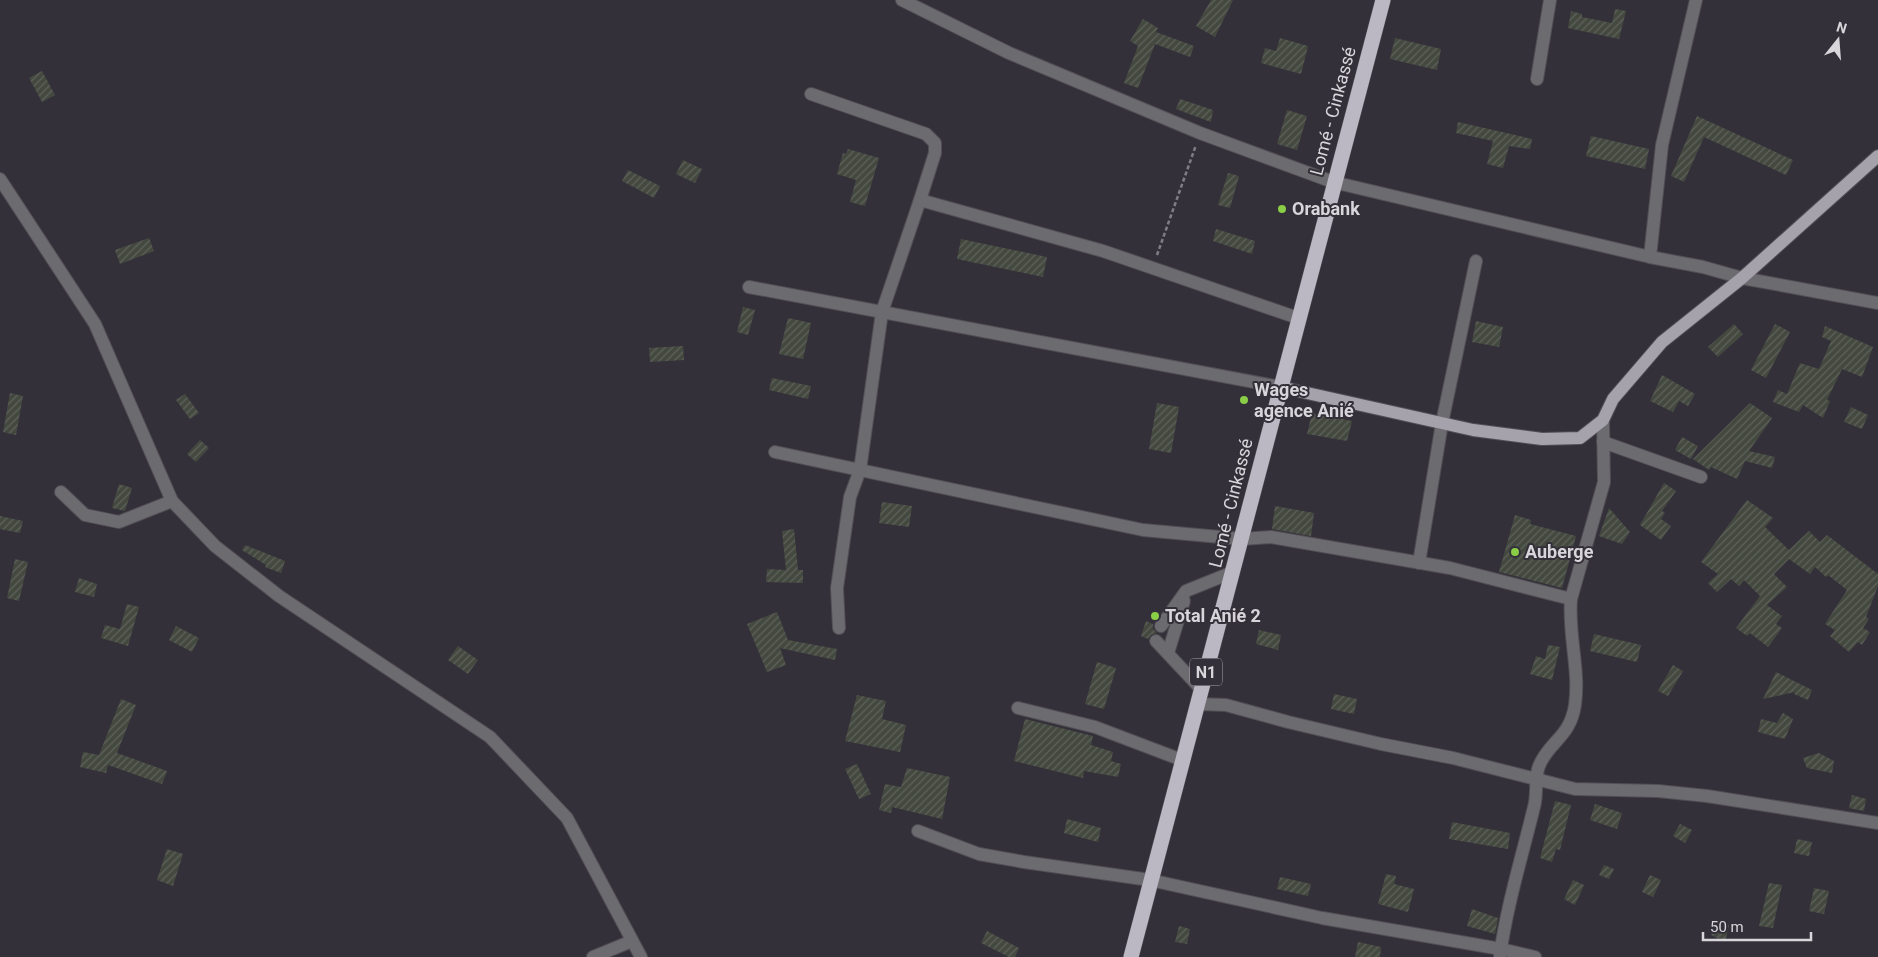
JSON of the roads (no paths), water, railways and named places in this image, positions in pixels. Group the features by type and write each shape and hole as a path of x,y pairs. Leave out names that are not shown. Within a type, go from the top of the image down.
{"highway":[{"name":"Lomé - Cinkassé","path":"1131,957 1199,696 1234,572 1333,182 1382,0"}],"main road":[{"path":"1280,387 1473,430 1542,439 1580,438 1603,420 1612,399 1662,342 1742,278 1878,156"}],"street":[{"path":"902,0 1009,54 1200,133 1333,182 1650,257 1703,267 1742,278 1878,304"},
{"path":"1537,79 1550,0"},
{"path":"1650,257 1662,145 1696,0"},
{"path":"812,94 926,134 935,143 935,153 882,312 860,470 850,497 837,588 839,628"},
{"path":"0,179 95,324 172,501 215,546 279,596 490,737 567,818 641,957"},
{"path":"920,200 1103,251 1298,318"},
{"path":"1419,563 1442,424 1476,261"},
{"path":"749,287 1280,387"},
{"path":"1500,953 1522,848 1537,792 1535,778 1546,752 1568,729 1575,706 1576,680 1569,617 1571,599 1604,482 1603,420"},
{"path":"1603,442 1701,477"},
{"path":"775,452 1143,530 1242,539 1271,538 1450,568 1571,599"},
{"path":"61,492 84,515 119,522 172,501"},
{"path":"1161,626 1186,592 1234,572"},
{"path":"1168,653 1186,592"},
{"path":"1156,641 1168,653 1199,696 1226,705 1381,744 1453,758 1575,789 1658,791 1707,796 1878,822"},
{"path":"1018,708 1095,727 1182,760"},
{"path":"918,830 979,854 1150,880 1322,918 1500,953 1535,957"},
{"path":"593,957 632,941"}],"place":[{"name":"Orabank","path":"1282,209"},
{"name":"Wages agence Anié","path":"1244,400"},
{"name":"Auberge","path":"1515,552"},
{"name":"Total Anié 2","path":"1155,616"}]}
